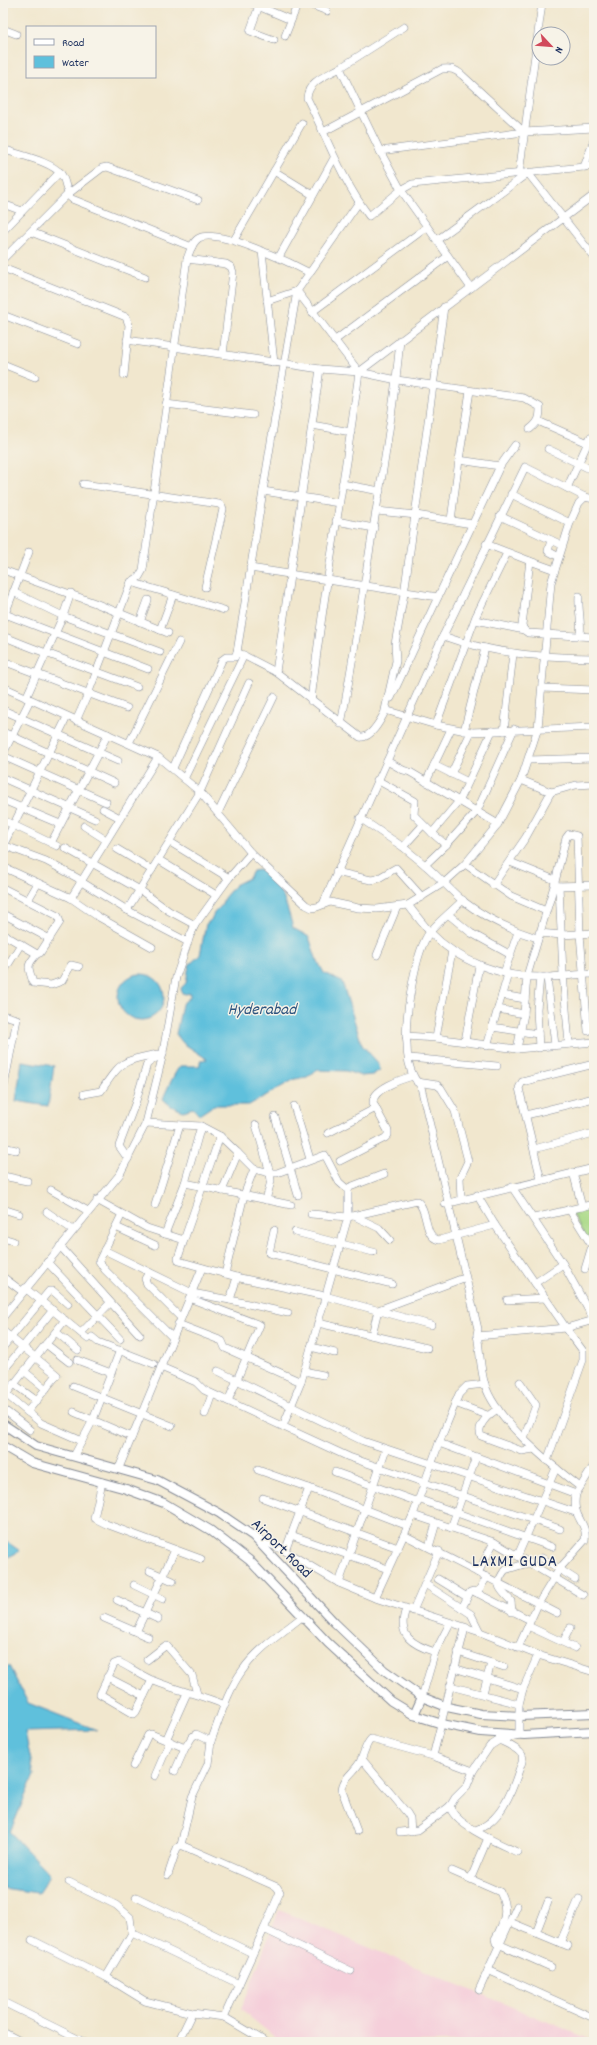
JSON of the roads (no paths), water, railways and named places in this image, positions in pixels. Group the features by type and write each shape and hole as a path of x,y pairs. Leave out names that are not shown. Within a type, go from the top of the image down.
{"main road":[{"name":"Airport Road","path":"3,1424 36,1446 119,1468 157,1480 184,1493 219,1513 253,1536 351,1639 384,1670 422,1698 481,1714 520,1716 594,1712"},
{"name":"Airport Road","path":"3,1446 32,1463 102,1482 164,1503 210,1530 249,1560 328,1643 391,1701 414,1715 442,1724 481,1732 519,1735 594,1731"},
{"path":"414,1715 422,1698"}],"street":[{"path":"251,3 260,5 291,20"},
{"path":"285,36 298,3"},
{"path":"306,3 327,11"},
{"path":"519,174 542,3"},
{"path":"260,5 250,31 274,40"},
{"path":"404,28 311,85 308,91 307,98 324,132 334,158 359,202 369,216 401,190 412,184 594,166"},
{"path":"3,29 16,34"},
{"path":"340,68 380,151 401,190 471,288"},
{"path":"324,132 442,69 450,68 456,70 524,132"},
{"path":"234,240 302,123"},
{"path":"380,151 524,132 594,128"},
{"path":"584,167 594,140"},
{"path":"3,149 48,165 60,172 65,179 68,194 76,201 192,247"},
{"path":"279,257 334,158"},
{"path":"3,259 68,194 102,168 107,167 198,200"},
{"path":"274,171 313,195"},
{"path":"3,231 60,172"},
{"path":"528,173 562,219 594,257"},
{"path":"437,240 528,173"},
{"path":"311,700 319,633 359,372 594,195"},
{"path":"184,779 241,653 250,568 298,291 359,202"},
{"path":"3,204 22,211"},
{"path":"312,312 427,226"},
{"path":"30,232 145,277"},
{"path":"76,721 88,694 131,582 139,577 143,570 187,258 192,247 198,238 205,236 234,240 279,257 310,273"},
{"path":"262,251 274,363"},
{"path":"334,341 448,256"},
{"path":"187,258 226,264 231,267 233,272 223,354"},
{"path":"3,268 126,317 129,325 124,375"},
{"path":"298,291 312,312 359,372"},
{"path":"267,301 298,291"},
{"path":"385,710 396,661 395,644 416,515 444,307"},
{"path":"3,315 78,344"},
{"path":"127,340 175,346 274,363 286,363 320,369 359,372 434,386 524,398 540,407 540,418 530,429"},
{"path":"340,724 353,663 380,492 397,380 400,340"},
{"path":"3,364 35,377"},
{"path":"276,672 300,497 320,369"},
{"path":"450,520 470,391"},
{"path":"166,404 254,415"},
{"path":"538,421 588,443 594,450"},
{"path":"312,425 351,432"},
{"path":"567,488 588,443"},
{"path":"241,653 276,672 340,724 363,738 371,732 385,710 500,466 515,445"},
{"path":"548,449 594,471"},
{"path":"459,460 500,466"},
{"path":"323,904 360,818 443,636 486,544 525,467 585,497 594,498"},
{"path":"83,484 219,504 222,506 223,509 205,587"},
{"path":"342,484 380,492"},
{"path":"263,491 339,503"},
{"path":"511,494 570,523"},
{"path":"3,687 158,757 200,792 251,853 306,905 312,908 323,904 338,903 358,908 397,907 408,905 445,882 465,864 498,824 521,780 529,760 538,728 546,657 551,583 570,523 578,503 585,497"},
{"path":"376,511 416,515 472,524"},
{"path":"500,516 562,545"},
{"path":"336,522 374,528"},
{"path":"551,540 548,551 559,557"},
{"path":"486,544 555,570"},
{"path":"29,552 4,616 104,651 148,669"},
{"path":"436,725 465,644 507,553"},
{"path":"524,630 522,625 530,561"},
{"path":"250,568 365,588 438,598"},
{"path":"3,570 71,594 168,633"},
{"path":"131,582 224,610"},
{"path":"13,592 63,616 111,632 160,652"},
{"path":"71,594 21,718 3,755 78,788 104,805 120,818"},
{"path":"160,630 173,595"},
{"path":"579,596 578,613 582,622 580,636"},
{"path":"140,622 148,600"},
{"path":"475,620 524,630 528,633 594,637"},
{"path":"3,636 46,655 96,671 137,687"},
{"path":"443,636 465,644 512,654 546,657 594,658"},
{"path":"129,743 179,642"},
{"path":"451,774 468,731 485,648"},
{"path":"172,768 222,660 226,657 235,657 241,653"},
{"path":"504,731 512,654"},
{"path":"3,661 127,708"},
{"path":"127,910 200,792 248,683"},
{"path":"542,688 594,690"},
{"path":"218,813 274,698"},
{"path":"3,710 118,762"},
{"path":"385,710 451,729 468,731 594,727"},
{"path":"67,717 3,845 46,861 80,880 127,910 188,942"},
{"path":"426,782 451,729"},
{"path":"425,865 446,845 477,811 514,729"},
{"path":"432,833 460,800 492,731"},
{"path":"3,732 114,783"},
{"path":"3,820 54,845 60,824 97,752 108,734"},
{"path":"71,898 80,880 158,757"},
{"path":"529,760 594,758"},
{"path":"387,761 460,800 498,824"},
{"path":"434,765 468,782"},
{"path":"3,778 30,792 95,819"},
{"path":"378,780 415,801 413,813 423,825 446,845"},
{"path":"521,780 551,792 576,785 594,784"},
{"path":"493,885 510,862 551,792"},
{"path":"3,800 21,809 60,824"},
{"path":"360,818 404,847 445,882 463,900 489,917 518,932 538,936 594,933"},
{"path":"404,847 423,825"},
{"path":"84,826 106,840"},
{"path":"517,1049 524,1014 527,976 538,936 556,884 566,838 569,834 575,834 577,836 580,934 588,1031"},
{"path":"170,842 229,878"},
{"path":"65,848 140,890 169,911 195,925"},
{"path":"117,849 152,870"},
{"path":"3,1317 6,1308 24,1290 120,1174 146,1123 162,1053 176,977 188,942 195,925 216,895 251,853"},
{"path":"159,860 216,895"},
{"path":"510,862 556,884 578,886 594,884"},
{"path":"465,864 493,885 511,896 546,911"},
{"path":"3,867 71,898 97,916 152,947"},
{"path":"336,872 371,880 377,879 396,868 422,897"},
{"path":"28,900 38,883"},
{"path":"556,884 562,935 563,974 569,1044"},
{"path":"3,888 60,918 60,922 42,952 37,954 29,963 28,968 32,983 51,985 62,980 71,965 79,967"},
{"path":"463,900 430,932 415,975 409,1006 406,1036 409,1058 415,1079 421,1087 446,1203 478,1329 477,1335 485,1384 498,1409 534,1449 547,1461 580,1486"},
{"path":"408,905 430,932 452,950 479,966 506,974 527,976 544,977 563,974 594,974"},
{"path":"377,955 397,907"},
{"path":"3,914 50,939"},
{"path":"449,915 471,933 511,955"},
{"path":"487,1046 518,932"},
{"path":"3,934 37,954"},
{"path":"3,969 6,968 21,944"},
{"path":"436,1038 452,950"},
{"path":"465,1041 479,966"},
{"path":"539,1048 537,1009 544,977"},
{"path":"544,977 556,1046"},
{"path":"502,995 525,999"},
{"path":"498,1009 524,1014"},
{"path":"3,1015 17,1019 6,1064 3,1089"},
{"path":"492,1027 538,1034"},
{"path":"406,1036 465,1041 487,1046 517,1049 594,1042"},
{"path":"3,1040 12,1042"},
{"path":"84,1094 101,1091 120,1065 128,1060 162,1053"},
{"path":"128,1159 119,1146 135,1104 147,1064 162,1053"},
{"path":"409,1058 497,1066"},
{"path":"541,1180 526,1115 518,1088 522,1082 594,1064"},
{"path":"340,1161 388,1135 388,1131 373,1103 375,1094 396,1081 415,1079 437,1085 441,1088 455,1111 468,1161 460,1178 461,1199"},
{"path":"526,1115 594,1098"},
{"path":"294,1106 310,1159"},
{"path":"328,1133 376,1108"},
{"path":"275,1117 298,1195"},
{"path":"146,1123 201,1126 220,1136 254,1168 270,1173 290,1168 310,1159 325,1155 339,1182 348,1190 351,1217 340,1244 301,1382 283,1426"},
{"path":"155,1205 180,1125"},
{"path":"256,1125 271,1180 266,1200"},
{"path":"165,1234 185,1184 201,1126"},
{"path":"534,1148 594,1133"},
{"path":"220,1136 178,1260 225,1274 325,1296 431,1325"},
{"path":"3,1147 16,1150"},
{"path":"222,1191 238,1153"},
{"path":"225,1274 244,1195 254,1168"},
{"path":"446,1203 477,1194 594,1168"},
{"path":"573,1172 582,1206"},
{"path":"348,1190 350,1187 384,1174"},
{"path":"3,1176 27,1181"},
{"path":"185,1184 291,1204"},
{"path":"477,1335 566,1328 594,1320 563,1264 534,1218 512,1187"},
{"path":"51,1190 88,1211"},
{"path":"477,1194 495,1225 583,1351 584,1356 547,1461"},
{"path":"97,1200 147,1228 184,1240"},
{"path":"351,1217 417,1201 424,1212 431,1236 434,1239 439,1240 495,1225"},
{"path":"534,1218 594,1204"},
{"path":"3,1209 19,1214"},
{"path":"569,1209 592,1246"},
{"path":"48,1212 73,1230"},
{"path":"122,1214 99,1261 105,1270 173,1338"},
{"path":"311,1214 351,1217 379,1228 390,1240"},
{"path":"116,1227 155,1245"},
{"path":"274,1230 269,1253 392,1284"},
{"path":"294,1232 373,1252"},
{"path":"454,1236 474,1331 477,1335"},
{"path":"3,1238 13,1241"},
{"path":"585,1269 594,1239"},
{"path":"60,1246 140,1335"},
{"path":"104,1250 191,1295 259,1324 260,1327 228,1401"},
{"path":"47,1262 120,1339"},
{"path":"535,1283 563,1264"},
{"path":"119,1468 142,1412 157,1366 173,1338 202,1268"},
{"path":"148,1272 145,1279 147,1284 180,1321 222,1341 225,1348 301,1382"},
{"path":"3,1276 41,1300 81,1333 90,1338 196,1382 204,1390 212,1394 349,1457 462,1497 560,1529"},
{"path":"230,1300 237,1277"},
{"path":"378,1310 462,1279"},
{"path":"3,1347 49,1291 53,1291 68,1304"},
{"path":"191,1295 230,1300 288,1313"},
{"path":"507,1300 545,1298"},
{"path":"81,1333 110,1302"},
{"path":"3,1371 53,1310"},
{"path":"372,1335 378,1310"},
{"path":"65,1320 4,1395 41,1423 82,1441"},
{"path":"318,1323 427,1348"},
{"path":"3,1331 57,1375 27,1412"},
{"path":"56,1332 78,1350"},
{"path":"46,1344 69,1362"},
{"path":"311,1347 335,1353"},
{"path":"74,1456 93,1420 120,1350"},
{"path":"78,1360 111,1373"},
{"path":"24,1371 46,1389"},
{"path":"218,1371 363,1441 575,1512"},
{"path":"304,1371 323,1375"},
{"path":"520,1382 536,1405 524,1438"},
{"path":"14,1384 37,1401"},
{"path":"374,1598 408,1526 438,1443 462,1389 467,1386 485,1384"},
{"path":"73,1386 142,1412 172,1426"},
{"path":"204,1414 212,1394"},
{"path":"455,1403 486,1415"},
{"path":"3,1409 30,1430"},
{"path":"498,1409 486,1415 480,1432 481,1436 522,1451 534,1449"},
{"path":"74,1412 132,1437"},
{"path":"438,1443 548,1485 576,1494"},
{"path":"339,1583 386,1449"},
{"path":"451,1528 476,1457"},
{"path":"518,1648 538,1604 560,1568 585,1540 584,1529 575,1512 576,1494 594,1464"},
{"path":"518,1555 556,1468"},
{"path":"258,1470 408,1526"},
{"path":"335,1472 552,1547"},
{"path":"102,1482 94,1518 106,1524 201,1559"},
{"path":"285,1551 309,1488"},
{"path":"263,1498 357,1531 398,1548"},
{"path":"413,1514 494,1542 583,1595"},
{"path":"429,1547 436,1523"},
{"path":"291,1535 388,1569"},
{"path":"404,1535 439,1551 478,1573 557,1613"},
{"path":"253,1536 285,1551 339,1583 374,1598 480,1632 538,1655 594,1672"},
{"path":"478,1573 494,1542"},
{"path":"136,1632 175,1550"},
{"path":"435,1652 410,1642 404,1630 402,1619 410,1610 425,1584 439,1551"},
{"path":"542,1558 575,1578"},
{"path":"512,1612 511,1601 499,1589 498,1583 507,1568 528,1563"},
{"path":"150,1571 173,1581"},
{"path":"477,1594 487,1577"},
{"path":"438,1579 467,1597"},
{"path":"425,1584 474,1617 480,1632"},
{"path":"134,1585 163,1599"},
{"path":"462,1608 471,1591 512,1612 562,1642 575,1648"},
{"path":"117,1600 158,1619"},
{"path":"168,1876 177,1848 181,1845 192,1797 208,1764 211,1741 234,1685 252,1658 303,1616"},
{"path":"104,1618 148,1637"},
{"path":"422,1698 435,1652 450,1623"},
{"path":"433,1756 447,1706 454,1668 465,1628"},
{"path":"562,1642 570,1628"},
{"path":"148,1660 167,1646 192,1675 197,1694"},
{"path":"458,1652 504,1667"},
{"path":"400,1832 411,1832 418,1830 450,1806 455,1798 467,1786 473,1771 490,1746 499,1740 519,1735 519,1704 523,1688 538,1655"},
{"path":"152,1680 136,1712 132,1713 100,1694 114,1664 119,1662 152,1680 187,1693 197,1694 225,1705"},
{"path":"483,1694 491,1663"},
{"path":"454,1668 523,1688"},
{"path":"107,1678 144,1696"},
{"path":"450,1686 519,1704"},
{"path":"155,1776 187,1693"},
{"path":"133,1766 149,1734 168,1740 185,1748"},
{"path":"175,1771 185,1748 192,1737 196,1734 211,1741"},
{"path":"357,1831 342,1791 342,1786 343,1782 362,1758 367,1743 374,1738 433,1756 473,1771"},
{"path":"475,1830 493,1818 506,1802 513,1790 522,1762 522,1756 519,1751 499,1740"},
{"path":"362,1758 407,1813 410,1818 411,1832"},
{"path":"450,1806 451,1811 475,1830 517,1852"},
{"path":"471,1878 488,1838"},
{"path":"181,1845 280,1889 264,1929 224,2017"},
{"path":"452,1872 471,1878 496,1889 502,1896 504,1923 494,1941 551,1967"},
{"path":"69,1882 124,1910 130,1917 132,1933 106,1977"},
{"path":"136,1897 252,1953"},
{"path":"560,1943 579,1899"},
{"path":"536,1933 548,1902"},
{"path":"479,1990 517,1906"},
{"path":"510,1922 568,1946"},
{"path":"264,1929 351,1972"},
{"path":"132,1933 239,1984"},
{"path":"32,1940 106,1977 145,2001 192,2013 224,2017 266,2042"},
{"path":"488,1970 594,2018"},
{"path":"3,2002 73,2040 84,2042"},
{"path":"178,2042 192,2013"},
{"path":"3,2032 22,2042"}],"water":[{"name":"Hyderabad","path":"259,870 272,878 277,885 282,894 293,928 309,937 316,958 324,973 342,982 362,1045 379,1064 380,1070 372,1075 361,1076 346,1071 317,1070 307,1077 295,1079 249,1105 214,1105 199,1115 193,1108 183,1111 171,1106 163,1099 173,1077 180,1066 198,1066 200,1065 200,1061 207,1059 183,1043 176,1034 182,1004 190,997 190,993 182,993 181,988 186,983 189,965 200,955 206,924 211,920 214,913 221,906 224,898 235,885 249,878 253,871"},
{"path":"146,974 158,980 163,988 163,1006 158,1014 150,1019 136,1020 124,1014 119,1006 118,992 124,980 132,975"},
{"path":"22,1061 54,1066 48,1106 16,1101"},
{"path":"3,1539 20,1551 3,1560"},
{"path":"9,1666 28,1703 97,1730 25,1732 34,1775 10,1832 50,1875 38,1893 3,1888 3,1667"}],"district":[{"name":"LAXMI GUDA","path":"515,1563"}]}
